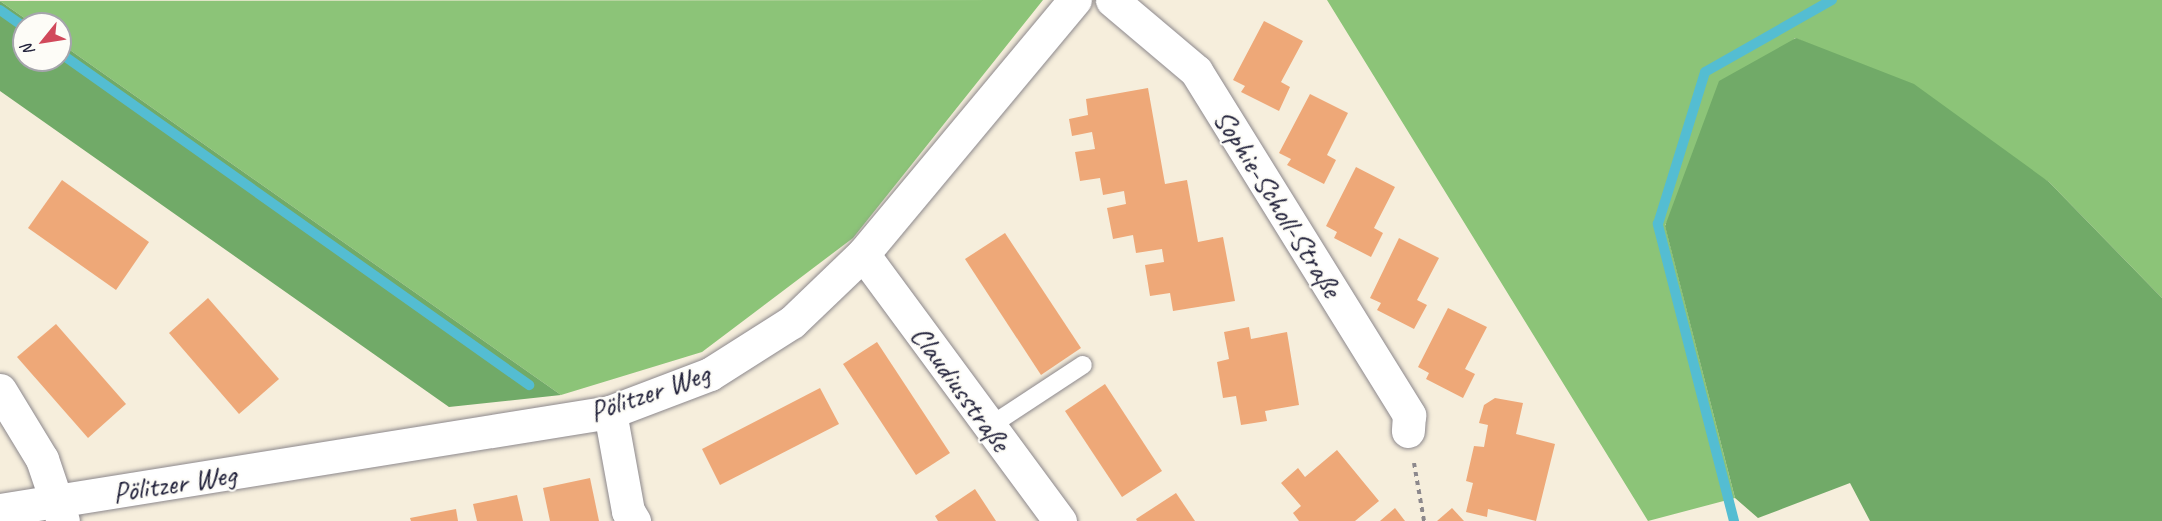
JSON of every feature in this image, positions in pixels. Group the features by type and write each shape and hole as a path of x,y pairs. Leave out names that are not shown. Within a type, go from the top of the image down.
{"main road":[{"name":"Pölitzer Weg","path":"0,510 59,512 610,412 719,369 792,322 863,254 1075,0"},
{"name":"Sophie-Scholl-Straße","path":"1112,0 1196,71 1409,415 1408,431"},
{"name":"Claudiusstraße","path":"863,254 1060,521"},
{"path":"0,390 42,459 59,512"},
{"path":"610,412 628,511 634,521"}],"lane":[{"path":"990,426 1083,365"}],"path":[{"path":"1408,431 1424,521"}],"green space":[{"path":"1043,0 853,238 702,352 561,395 72,51 72,12 16,12 0,1"},
{"path":"1327,0 2162,0 2162,298 2049,182 1839,57 1795,38 1665,225 1735,498 1648,521"},
{"path":"0,1 16,12 12,12 12,72 72,72 72,51 561,395 449,407 0,91"},
{"path":"1796,38 1914,84 2049,182 2162,298 2162,521 1870,521 1850,483 1758,518 1735,498 1665,226 1719,81"}],"building":[{"path":"1264,21 1303,41 1281,82 1290,87 1279,111 1241,92 1245,86 1233,80"},
{"path":"1148,88 1165,184 1187,180 1198,242 1223,237 1235,301 1173,311 1170,293 1150,296 1145,265 1164,262 1162,249 1136,253 1133,235 1113,239 1107,208 1126,204 1124,191 1103,195 1100,178 1080,181 1075,152 1095,149 1092,132 1072,136 1069,119 1088,115 1086,99"},
{"path":"1310,94 1348,113 1327,155 1336,160 1324,184 1287,165 1291,159 1279,153"},
{"path":"1356,167 1395,187 1374,228 1383,233 1371,257 1334,238 1337,232 1326,226"},
{"path":"62,180 149,242 116,290 28,228"},
{"path":"1005,233 1081,348 1041,375 965,259"},
{"path":"1399,238 1439,258 1417,300 1427,305 1414,329 1377,310 1381,303 1370,298"},
{"path":"208,298 279,379 239,414 169,333"},
{"path":"1448,308 1487,327 1465,369 1475,374 1463,398 1426,379 1429,373 1418,367"},
{"path":"56,324 126,404 88,438 17,357"},
{"path":"1249,327 1251,339 1287,332 1299,405 1265,411 1267,421 1241,425 1236,396 1223,398 1217,362 1229,359 1224,332"},
{"path":"877,342 950,453 916,475 843,364"},
{"path":"1105,384 1162,471 1122,497 1065,411"},
{"path":"820,388 839,424 720,485 702,449"},
{"path":"1495,398 1523,403 1516,434 1555,444 1536,521 1488,509 1487,517 1466,512 1473,483 1466,481 1474,446 1484,447 1488,425 1479,423 1484,405"},
{"path":"1337,450 1379,501 1355,521 1299,521 1293,513 1301,506 1281,483 1298,468 1305,477"},
{"path":"590,478 599,521 550,521 543,488"},
{"path":"975,489 996,521 938,521 935,516"},
{"path":"1176,493 1195,521 1137,521 1136,519"},
{"path":"517,495 523,521 477,521 473,504"},
{"path":"1395,508 1405,521 1380,521"},
{"path":"1452,508 1464,521 1437,521"},
{"path":"456,509 458,521 411,521 410,518"}],"waterway":[{"path":"1734,521 1658,224 1705,72 1832,0"},
{"path":"0,10 12,18"},
{"path":"72,61 529,385"}]}
